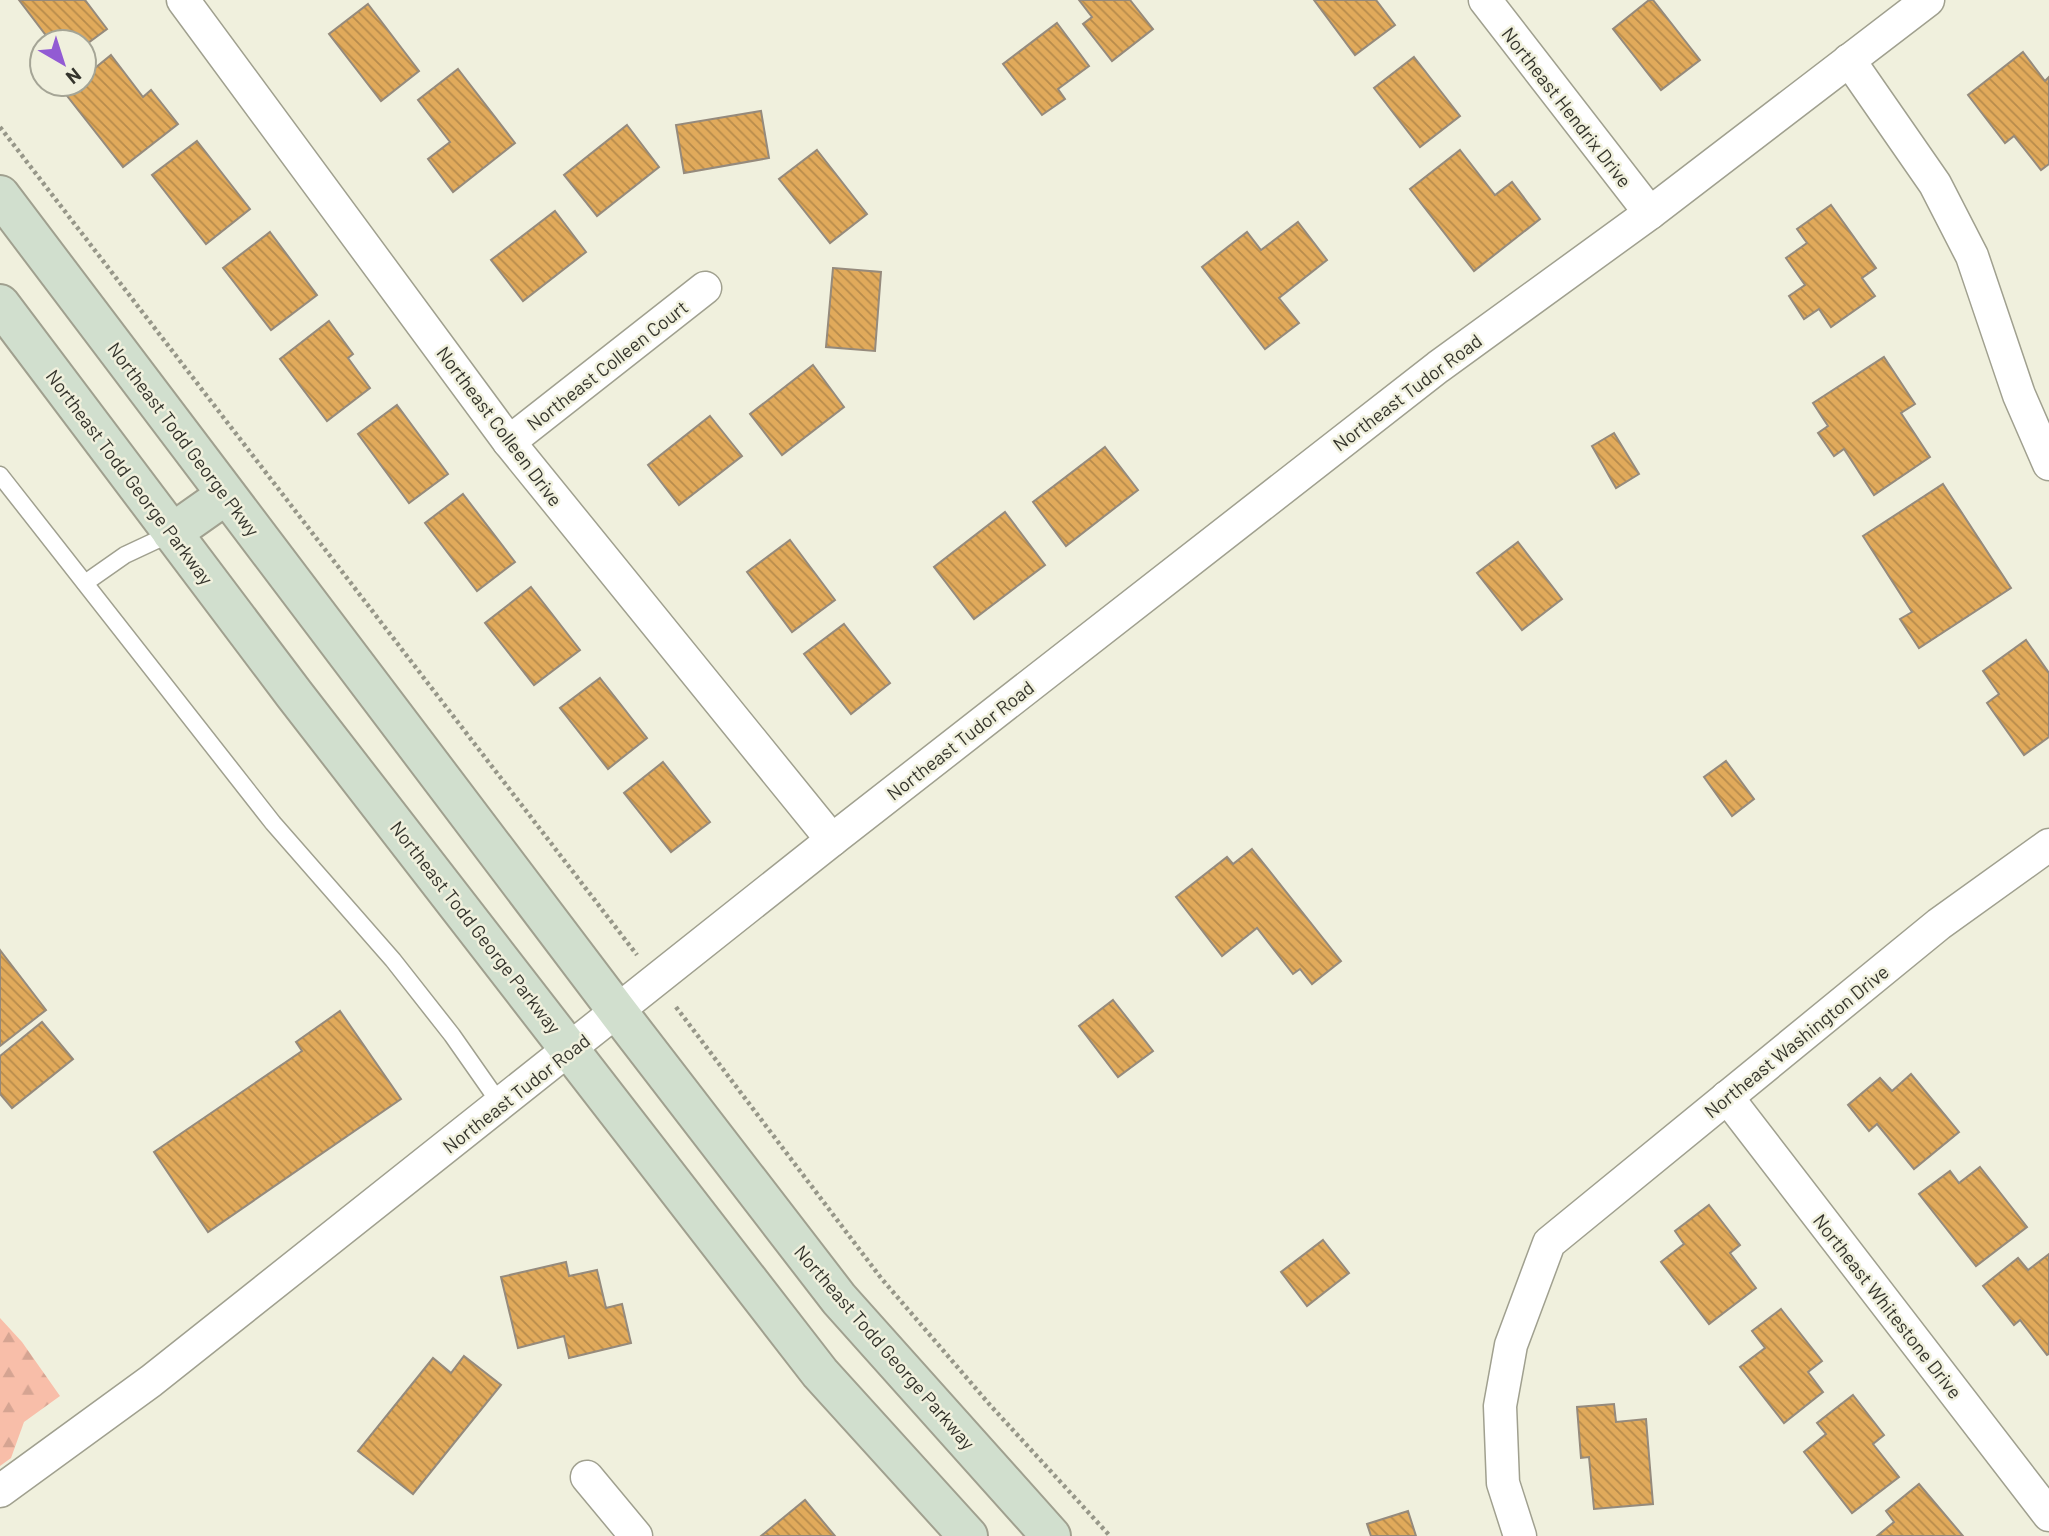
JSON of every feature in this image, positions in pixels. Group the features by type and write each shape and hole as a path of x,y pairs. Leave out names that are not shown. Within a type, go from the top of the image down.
{"main road":[{"name":"Northeast Todd George Pkwy","path":"0,195 369,684"},
{"name":"Northeast Todd George Parkway","path":"5,323 172,533 820,1373 968,1536"},
{"path":"172,533 226,495"},
{"name":"Northeast Todd George Parkway","path":"369,684 839,1299 1051,1536"}],"street":[{"name":"Northeast Colleen Drive","path":"183,0 509,442 832,840"},
{"name":"Northeast Hendrix Drive","path":"1485,0 1650,213"},
{"name":"Northeast Tudor Road","path":"0,1491 151,1381 832,840 1438,367 1650,213 1928,0"},
{"path":"1849,60 1935,184 1972,256 2019,395 2049,464"},
{"name":"Northeast Colleen Court","path":"509,442 705,288"},
{"name":"Northeast Washington Drive","path":"1520,1536 1503,1483 1500,1406 1511,1345 1549,1243 1939,924 2049,845"},
{"name":"Northeast Whitestone Drive","path":"1727,1097 2049,1515"},
{"path":"587,1477 636,1536"}],"lane":[{"path":"0,475 273,823 393,960 452,1035 501,1105"},
{"path":"85,583 125,555 172,533"}],"path":[{"path":"0,127 881,1278 990,1405 1110,1536"}],"green space":[{"path":"0,1318 22,1342 60,1396 24,1422 11,1458 0,1466"}],"building":[{"path":"19,0 85,0 107,29 98,36 98,28 40,28"},
{"path":"1079,0 1130,0 1153,29 1112,61 1083,24 1092,17"},
{"path":"1314,0 1376,0 1395,25 1355,55"},
{"path":"1649,0 1653,0 1700,60 1661,90 1613,29"},
{"path":"368,4 419,71 381,101 329,34"},
{"path":"1057,23 1089,66 1058,89 1065,99 1042,115 1003,64"},
{"path":"2023,52 2045,81 2049,77 2049,164 2041,170 2014,136 2005,143 1968,95"},
{"path":"111,55 143,97 151,90 178,124 123,167 69,98 98,98 98,66"},
{"path":"1414,57 1460,116 1420,147 1374,88"},
{"path":"458,69 515,143 453,192 428,159 450,142 418,100"},
{"path":"761,111 769,158 684,173 676,125"},
{"path":"627,125 659,167 597,216 564,175"},
{"path":"197,141 250,209 206,244 152,175"},
{"path":"817,150 867,214 830,243 779,179"},
{"path":"1460,150 1495,195 1512,182 1540,219 1474,271 1410,189"},
{"path":"1831,205 1876,268 1862,278 1875,296 1831,327 1819,309 1804,319 1789,296 1805,285 1786,258 1807,243 1797,229"},
{"path":"555,211 586,252 523,301 491,260"},
{"path":"1298,222 1327,260 1279,298 1299,323 1265,349 1202,267 1247,232 1261,250"},
{"path":"270,232 317,295 271,330 223,268"},
{"path":"833,268 881,272 875,351 826,347"},
{"path":"329,321 353,354 348,358 370,388 327,421 280,359"},
{"path":"1884,357 1915,404 1901,413 1930,457 1874,495 1844,449 1834,456 1818,433 1828,426 1813,403"},
{"path":"813,365 844,407 782,455 750,414"},
{"path":"397,405 448,474 409,503 358,434"},
{"path":"710,416 742,456 679,505 648,465"},
{"path":"1614,433 1639,474 1616,488 1592,446"},
{"path":"1105,447 1138,490 1066,546 1033,502"},
{"path":"1943,484 2011,588 1919,648 1900,619 1912,612 1863,536"},
{"path":"463,494 515,562 477,591 425,523"},
{"path":"1005,512 1045,565 974,619 934,567"},
{"path":"790,540 835,600 792,632 747,572"},
{"path":"1518,542 1562,599 1522,630 1477,573"},
{"path":"531,587 580,650 534,685 485,623"},
{"path":"844,624 890,683 851,714 804,654"},
{"path":"2026,640 2049,673 2049,737 2024,755 1987,703 1999,694 1983,671"},
{"path":"600,678 647,738 608,769 560,708"},
{"path":"1726,761 1754,799 1732,816 1704,777"},
{"path":"663,762 710,822 671,852 624,793"},
{"path":"1252,849 1341,961 1312,984 1300,969 1293,974 1257,928 1222,956 1176,897 1227,857 1233,864"},
{"path":"0,950 46,1010 0,1046"},
{"path":"1113,1000 1153,1051 1118,1077 1079,1026"},
{"path":"340,1011 401,1099 208,1232 154,1152 302,1051 296,1042"},
{"path":"42,1022 73,1059 12,1108 0,1094 0,1056"},
{"path":"1911,1074 1959,1132 1914,1169 1877,1124 1869,1131 1848,1105 1880,1078 1892,1091"},
{"path":"1980,1167 2027,1227 1976,1266 1919,1194 1950,1171 1959,1183"},
{"path":"1709,1205 1740,1245 1730,1253 1756,1288 1709,1324 1661,1262 1684,1244 1675,1231"},
{"path":"1323,1240 1349,1273 1307,1306 1281,1272"},
{"path":"2049,1254 2047,1355 2020,1320 2014,1325 1983,1286 2018,1258 2028,1270"},
{"path":"566,1262 569,1276 597,1270 606,1308 622,1304 631,1343 569,1358 564,1336 518,1348 501,1277"},
{"path":"1781,1309 1822,1361 1808,1372 1823,1392 1784,1423 1740,1367 1765,1348 1752,1331"},
{"path":"464,1356 501,1385 413,1494 358,1451 433,1358 451,1373"},
{"path":"1853,1395 1884,1435 1873,1444 1899,1477 1852,1513 1804,1452 1826,1434 1817,1423"},
{"path":"1614,1404 1616,1422 1646,1419 1653,1504 1594,1509 1589,1457 1581,1458 1577,1407"},
{"path":"1919,1484 1963,1536 1877,1536 1894,1522 1886,1511"},
{"path":"805,1500 835,1536 761,1536"},
{"path":"1408,1511 1416,1536 1371,1536 1367,1524"}]}
